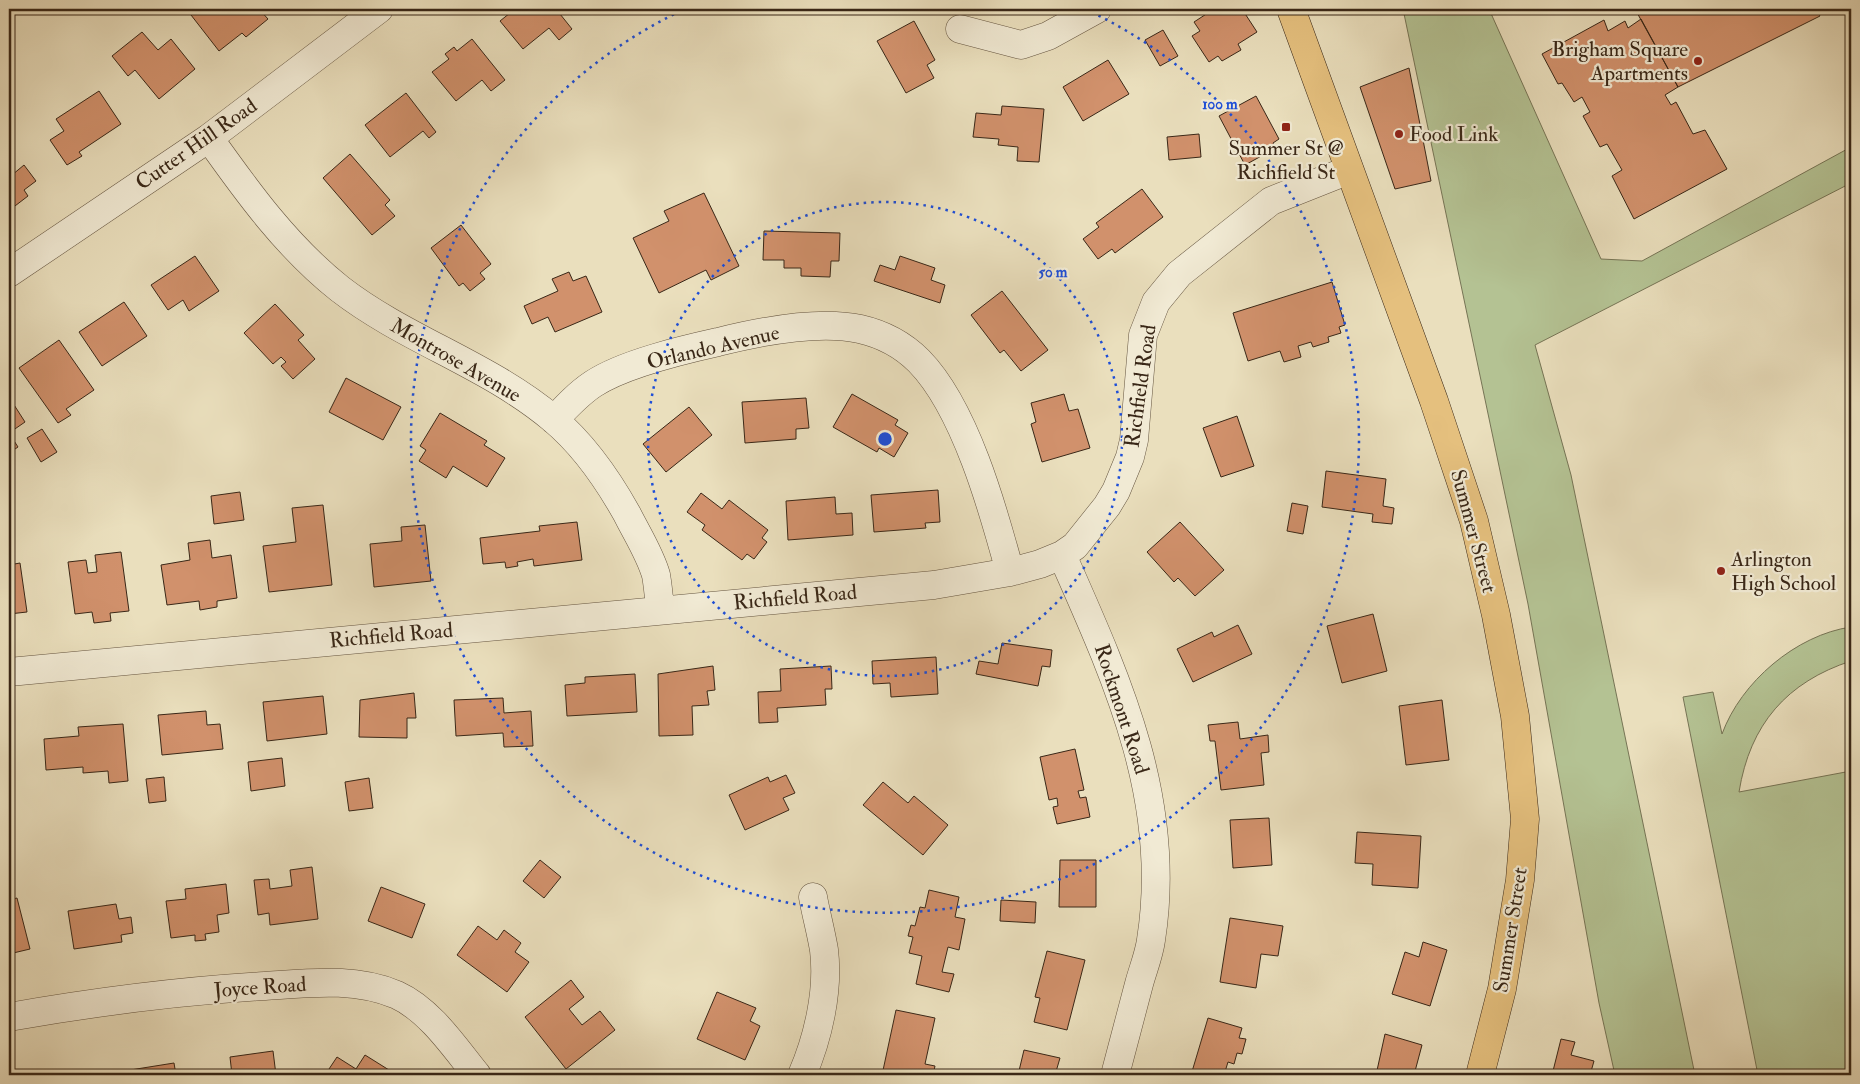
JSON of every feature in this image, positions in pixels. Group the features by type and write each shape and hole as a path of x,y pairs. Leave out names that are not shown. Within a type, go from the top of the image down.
{"main road":[{"name":"Summer Street","path":"1291,9 1434,401 1474,521 1496,615 1515,716 1525,819 1520,880 1502,989 1480,1075"}],"street":[{"name":"Cutter Hill Road","path":"9,272 209,138 379,9"},
{"path":"960,29 1021,45 1048,36 1096,9"},
{"name":"Montrose Avenue","path":"209,138 281,233 339,288 401,329 515,392 554,420 593,462 619,500 654,569 660,609"},
{"name":"Richfield Road","path":"9,672 660,609 934,585 1010,572 1040,564 1062,555 1087,533 1107,506 1124,475 1134,440 1143,335 1156,302 1179,274 1271,201 1349,170"},
{"name":"Orlando Avenue","path":"554,420 595,383 638,364 747,335 831,326 861,329 885,337 914,357 942,393 983,481 1010,572"},
{"name":"Rockmont Road","path":"1062,555 1111,667 1132,723 1145,772 1152,819 1156,893 1151,941 1114,1075"},
{"path":"802,1075 817,1030 824,990 824,952 813,896"},
{"name":"Joyce Road","path":"9,1017 82,1004 235,988 329,982 358,984 388,992 406,1000 432,1023 477,1075"}],"green space":[{"path":"1403,9 1489,9 1601,259 1642,261 1851,147 1851,183 1535,345 1571,475 1695,1075 1615,1075 1599,1003 1528,604"},
{"path":"1851,627 1851,661 1828,670 1808,681 1790,694 1775,709 1762,726 1752,746 1744,768 1739,792 1851,771 1851,1075 1758,1075 1683,697 1713,692 1722,734 1742,696 1773,664 1810,640 1830,632"}],"building":[{"path":"199,9 259,9 268,19 246,37 242,33 219,51 191,15"},
{"path":"515,9 556,9 572,29 559,40 549,28 523,49 500,21"},
{"path":"1214,9 1220,11 1224,9 1242,9 1257,32 1238,44 1241,50 1222,61 1218,56 1209,62 1192,36 1200,31 1194,22"},
{"name":"Brigham Square Apartments","path":"1635,9 1816,9 1820,16 1678,87"},
{"path":"1641,19 1678,87 1665,95 1671,105 1676,102 1693,134 1705,130 1727,169 1634,219 1612,176 1622,170 1607,144 1600,147 1583,116 1590,112 1582,97 1574,102 1562,83 1558,84 1542,54 1604,20 1608,31 1625,21 1628,28"},
{"path":"914,21 935,60 927,65 934,78 906,93 877,41"},
{"path":"1163,30 1178,56 1160,66 1145,40"},
{"path":"142,32 158,50 171,39 195,69 159,99 135,70 128,76 112,56"},
{"path":"472,39 505,80 491,91 482,80 456,101 432,72 449,59 445,54 454,47 457,51"},
{"path":"1108,60 1129,94 1083,121 1063,87"},
{"name":"Food Link","path":"1409,68 1431,181 1395,189 1360,87"},
{"path":"99,91 121,124 79,152 82,156 67,165 50,140 64,131 56,119"},
{"path":"406,93 436,132 429,138 423,131 390,157 365,125"},
{"path":"1256,96 1279,139 1273,143 1276,148 1245,165 1219,116"},
{"path":"1002,106 1044,109 1039,162 1017,161 1018,147 998,145 999,139 973,137 976,113 1001,115"},
{"path":"1199,134 1201,157 1169,160 1167,137"},
{"path":"350,154 390,200 385,205 395,216 372,235 323,178"},
{"path":"24,165 36,181 24,190 28,196 11,209 14,212 9,217 9,170 12,175"},
{"path":"1142,189 1163,217 1115,253 1112,249 1098,259 1083,239 1099,227 1096,223"},
{"path":"704,193 739,266 711,280 706,270 659,293 633,238 669,221 664,211"},
{"path":"461,225 491,264 480,273 485,279 470,291 463,283 459,286 431,248"},
{"path":"764,231 840,233 839,261 831,261 830,277 801,276 801,268 784,268 784,260 763,260"},
{"path":"195,256 219,291 189,311 183,300 168,310 151,285"},
{"path":"900,256 935,268 931,280 945,285 940,303 874,281 880,265 895,270"},
{"path":"569,272 573,281 586,276 602,312 555,332 548,317 532,324 524,306 558,291 552,279"},
{"path":"1332,282 1345,325 1339,327 1341,333 1328,337 1329,342 1313,347 1311,342 1298,346 1301,357 1284,362 1280,351 1248,361 1233,313"},
{"path":"1002,291 1048,350 1021,371 1004,350 1000,353 971,315"},
{"path":"124,302 147,336 102,366 79,332"},
{"path":"275,304 304,335 298,340 315,359 293,379 281,366 286,362 281,357 273,364 244,333"},
{"path":"59,340 94,390 66,409 71,415 58,423 19,368"},
{"path":"346,378 401,407 383,440 329,412"},
{"path":"852,394 898,420 895,425 908,433 894,457 879,448 877,452 833,427"},
{"path":"1064,394 1069,411 1078,409 1090,448 1042,462 1031,424 1036,422 1031,403"},
{"path":"9,397 25,422 9,433"},
{"path":"806,398 809,428 796,429 796,439 745,443 742,402"},
{"path":"689,407 712,435 666,472 643,444"},
{"path":"440,413 487,441 484,445 505,458 487,487 453,466 446,478 419,461 426,450 420,446"},
{"path":"1237,416 1254,466 1221,477 1203,428"},
{"path":"42,429 57,452 41,462 27,438"},
{"path":"9,433 18,447 9,453"},
{"path":"1326,471 1386,479 1383,506 1394,508 1392,524 1372,522 1373,514 1322,507"},
{"path":"938,490 940,522 925,523 926,528 874,532 871,495"},
{"path":"240,492 244,520 214,524 211,496"},
{"path":"701,493 722,509 729,500 768,530 762,538 767,542 754,559 747,554 742,560 702,530 705,525 687,512"},
{"path":"835,497 836,514 852,513 853,535 788,540 786,501"},
{"path":"1292,503 1308,506 1303,534 1287,531"},
{"path":"323,505 332,585 269,592 263,546 296,542 292,508"},
{"path":"577,522 582,560 534,566 533,559 517,562 518,566 506,568 505,562 483,564 480,538 540,531 539,526"},
{"path":"1180,522 1224,570 1195,596 1178,578 1174,582 1147,552"},
{"path":"425,525 431,581 374,587 370,544 402,541 401,527"},
{"path":"210,540 212,558 231,555 237,598 217,601 217,607 200,610 199,601 167,605 161,565 190,560 188,543"},
{"path":"121,552 129,611 110,613 111,621 94,623 92,612 75,614 68,562 86,560 88,573 97,572 95,555"},
{"path":"20,563 27,612 9,614 9,565"},
{"path":"1373,614 1387,671 1342,683 1327,626"},
{"path":"1238,625 1252,654 1193,682 1177,649 1212,632 1214,637"},
{"path":"1002,643 1052,650 1050,667 1042,666 1038,686 976,674 979,661 998,664"},
{"path":"936,657 938,694 891,697 890,683 873,684 872,661"},
{"path":"713,666 715,690 707,691 709,705 692,706 693,735 659,736 658,674"},
{"path":"831,666 832,689 825,689 826,705 777,708 778,722 759,723 758,692 781,691 780,669"},
{"path":"635,674 637,712 567,716 565,685 585,683 585,677"},
{"path":"414,693 416,718 407,718 407,738 359,737 360,700"},
{"path":"323,696 327,734 267,741 263,702"},
{"path":"503,698 504,713 531,711 533,746 504,747 503,733 456,736 454,700"},
{"path":"1442,700 1449,760 1406,765 1399,706"},
{"path":"206,711 207,725 220,724 223,749 162,755 158,715"},
{"path":"1238,722 1240,739 1268,735 1269,752 1261,753 1264,785 1221,790 1215,741 1210,741 1208,725"},
{"path":"123,724 128,781 109,783 108,771 83,773 83,767 46,770 44,739 79,736 78,727"},
{"path":"1075,749 1084,790 1078,791 1080,798 1086,797 1090,817 1057,824 1053,807 1058,806 1057,798 1049,800 1040,757"},
{"path":"282,758 285,786 251,791 248,762"},
{"path":"786,775 795,793 783,798 789,810 745,830 729,795 768,777 770,782"},
{"path":"164,777 166,801 149,803 146,779"},
{"path":"369,778 373,808 349,811 345,782"},
{"path":"883,782 908,803 914,796 948,825 923,855 863,805"},
{"path":"1269,818 1272,865 1233,868 1230,820"},
{"path":"1357,832 1421,836 1418,888 1372,885 1373,864 1355,863"},
{"path":"540,860 561,877 544,898 523,881"},
{"path":"1060,860 1096,860 1096,907 1059,907"},
{"path":"312,867 318,919 270,925 269,913 258,915 254,880 269,879 270,889 292,886 290,870"},
{"path":"9,884 13,899 17,898 30,949 9,954"},
{"path":"226,884 229,913 217,915 219,932 205,934 206,940 195,941 195,935 171,938 166,901 186,899 185,889"},
{"path":"381,887 425,904 412,938 368,921"},
{"path":"929,890 959,897 955,917 965,919 959,950 948,947 942,972 954,974 949,992 916,984 922,956 909,953 913,937 908,936 911,925 915,926 920,907 925,908"},
{"path":"1001,900 1036,902 1035,923 1000,921"},
{"path":"116,904 119,919 131,917 133,933 121,935 122,942 74,949 68,911"},
{"path":"1230,918 1283,926 1278,956 1261,954 1256,988 1220,982"},
{"path":"478,926 497,940 504,930 521,943 515,952 529,962 507,992 457,955"},
{"path":"1423,942 1447,950 1430,1006 1392,994 1405,952 1419,957"},
{"path":"1047,951 1085,960 1067,1030 1034,1022 1040,998 1035,997"},
{"path":"571,980 584,997 569,1009 582,1025 600,1011 615,1030 566,1069 525,1017"},
{"path":"717,992 756,1008 750,1021 760,1026 745,1060 697,1039"},
{"path":"896,1010 935,1018 925,1064 935,1066 933,1075 882,1075"},
{"path":"1208,1018 1242,1028 1239,1038 1246,1039 1242,1054 1237,1053 1234,1064 1228,1062 1224,1075 1191,1075"},
{"path":"1385,1034 1422,1045 1414,1075 1376,1075"},
{"path":"1561,1039 1575,1042 1571,1055 1594,1061 1590,1075 1552,1075"},
{"path":"1024,1050 1060,1058 1055,1075 1018,1075"},
{"path":"273,1051 276,1075 232,1075 230,1057"},
{"path":"365,1055 397,1075 325,1075 337,1057 356,1069"},
{"path":"174,1063 176,1075 125,1075 124,1071"}],"place":[{"name":"Brigham Square Apartments","path":"1698,61"},
{"name":"Summer St @ Richfield St","path":"1286,127"},
{"name":"Food Link","path":"1399,134"},
{"name":"Arlington High School","path":"1721,571"}]}
